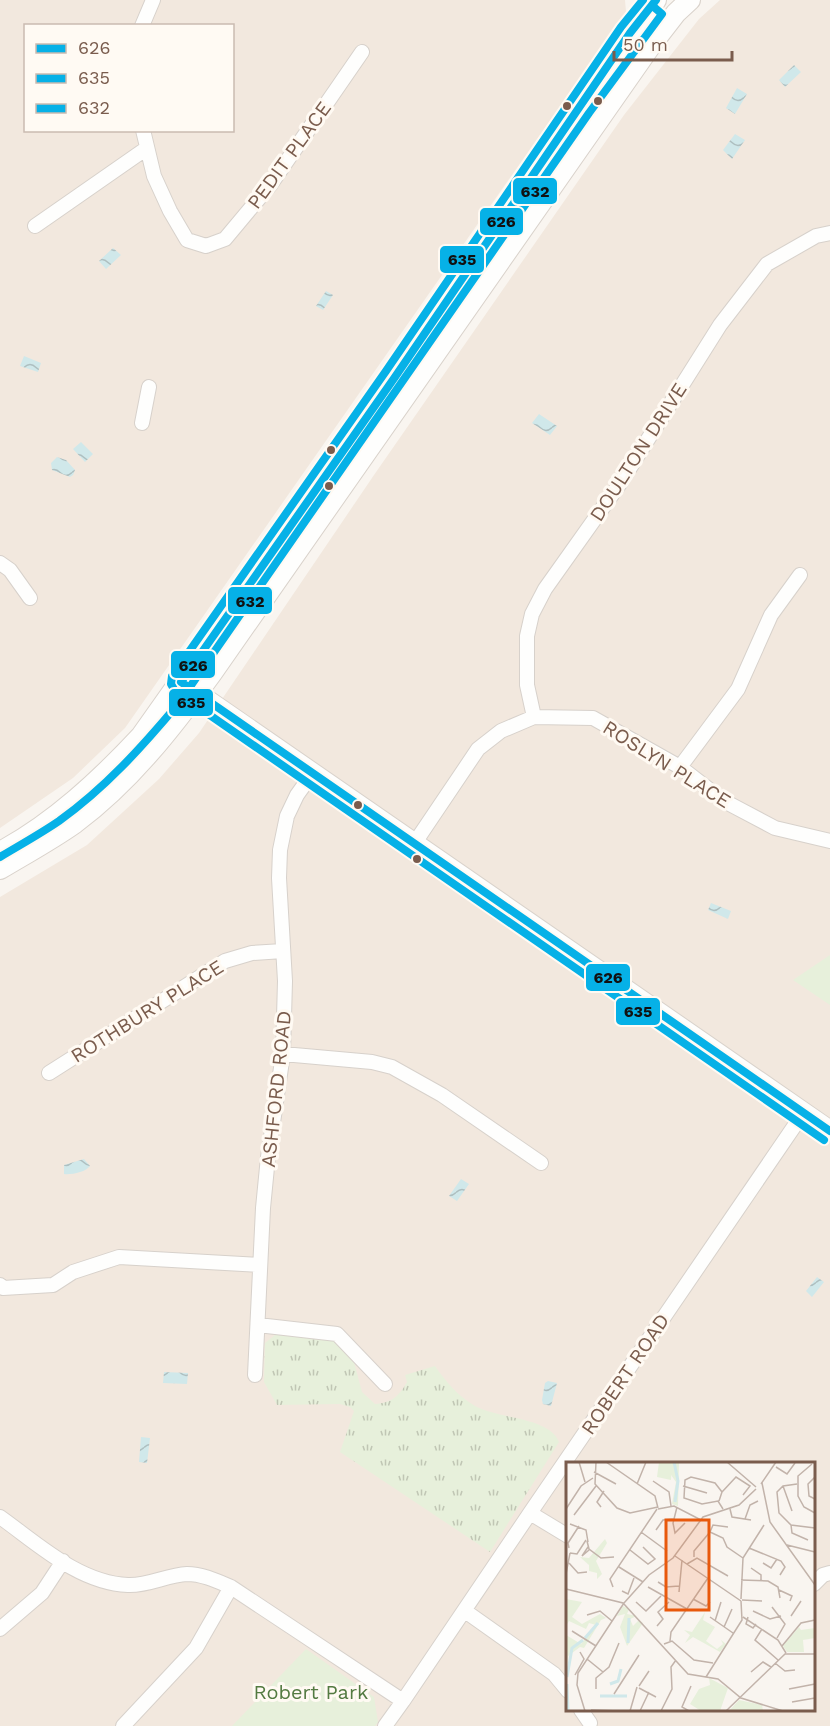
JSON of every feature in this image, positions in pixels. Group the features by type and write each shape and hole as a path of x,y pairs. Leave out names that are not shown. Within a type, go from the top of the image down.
{"main road":[{"path":"0,852 64,809 106,773 141,736 395,377 630,33 656,0"},
{"path":"0,869 75,823 112,792 155,748 197,694 652,44 676,4"},
{"path":"181,682 830,1131"}],"street":[{"path":"143,24 153,0"},
{"name":"PEDIT PLACE","path":"147,148 154,176 187,240 206,246 225,239 270,183 362,52"},
{"path":"35,226 147,148 143,132"},
{"name":"DOULTON DRIVE","path":"534,717 527,685 526,636 532,614 545,590 621,482 720,325 767,264 816,236 830,232"},
{"path":"142,423 149,387"},
{"path":"0,563 10,570 30,598"},
{"path":"680,767 738,689 771,615 800,575"},
{"name":"ROSLYN PLACE","path":"414,844 478,749 501,731 534,717 593,718 680,767 724,801 775,828 830,841"},
{"name":"ASHFORD ROAD","path":"255,1375 268,1157 283,1054 285,981 279,878 283,835 287,816 297,795 312,774"},
{"name":"ROTHBURY PLACE","path":"48,1072 217,965 252,953 283,951"},
{"path":"283,1054 372,1062 392,1067 442,1095 541,1163"},
{"name":"ROBERT ROAD","path":"386,1725 804,1112"},
{"path":"0,1285 3,1288 53,1285 73,1272 119,1257 260,1265"},
{"path":"258,1325 337,1334 385,1384"},
{"path":"530,1513 566,1535"},
{"path":"0,1517 84,1575 106,1582 129,1585 151,1583 187,1574 208,1578 231,1587 403,1701"},
{"path":"0,1629 42,1593 63,1561"},
{"path":"815,1582 823,1575 830,1573"},
{"path":"123,1726 196,1648 231,1587"},
{"path":"465,1611 554,1674 566,1690"},
{"path":"582,1711 590,1723"}],"shaded area":[{"path":"0,0 625,0 626,12 125,728 73,778 0,828"},
{"path":"720,0 830,0 830,1726 0,1726 0,897 87,845 159,779 199,733 374,475 624,115 699,19"}],"green space":[{"path":"830,955 830,1005 793,980"},
{"path":"294,1333 333,1340 346,1348 354,1362 362,1392 375,1404 386,1402 398,1395 407,1382 405,1375 435,1366 463,1398 475,1406 535,1423 554,1434 559,1442 490,1552 340,1452 354,1411 350,1407 340,1404 277,1405 264,1382 265,1343 275,1335"},
{"name":"Robert Park","path":"306,1649 374,1697 378,1722 375,1726 232,1726"}],"water":[{"path":"794,65 801,72 785,87 779,80"},
{"path":"737,88 747,94 735,114 726,108"},
{"path":"735,134 745,140 732,159 723,150"},
{"path":"113,248 121,255 106,269 99,261"},
{"path":"326,291 333,295 323,310 316,306"},
{"path":"24,356 41,363 38,372 20,366"},
{"path":"539,414 557,426 550,435 532,423"},
{"path":"81,442 93,454 85,462 73,449"},
{"path":"57,457 66,460 75,470 73,475 70,477 52,470 51,463"},
{"path":"711,903 731,911 728,919 708,910"},
{"path":"84,1159 90,1166 88,1168 78,1173 64,1174 64,1165"},
{"path":"461,1179 469,1184 457,1201 449,1196"},
{"path":"817,1277 824,1282 812,1297 806,1291"},
{"path":"164,1372 188,1373 187,1384 163,1383"},
{"path":"548,1381 557,1383 551,1406 543,1404 542,1400 545,1383"},
{"path":"141,1437 150,1438 147,1463 139,1462"}],"transit line":[{"name":"635","path":"643,0 621,27 386,371 172,676 171,684 175,691 824,1140"},
{"name":"626","path":"656,0 630,33 395,377 181,682 830,1131"},
{"name":"632","path":"0,857 59,821 92,795 137,751 178,704 589,113 662,14 655,8"}]}
